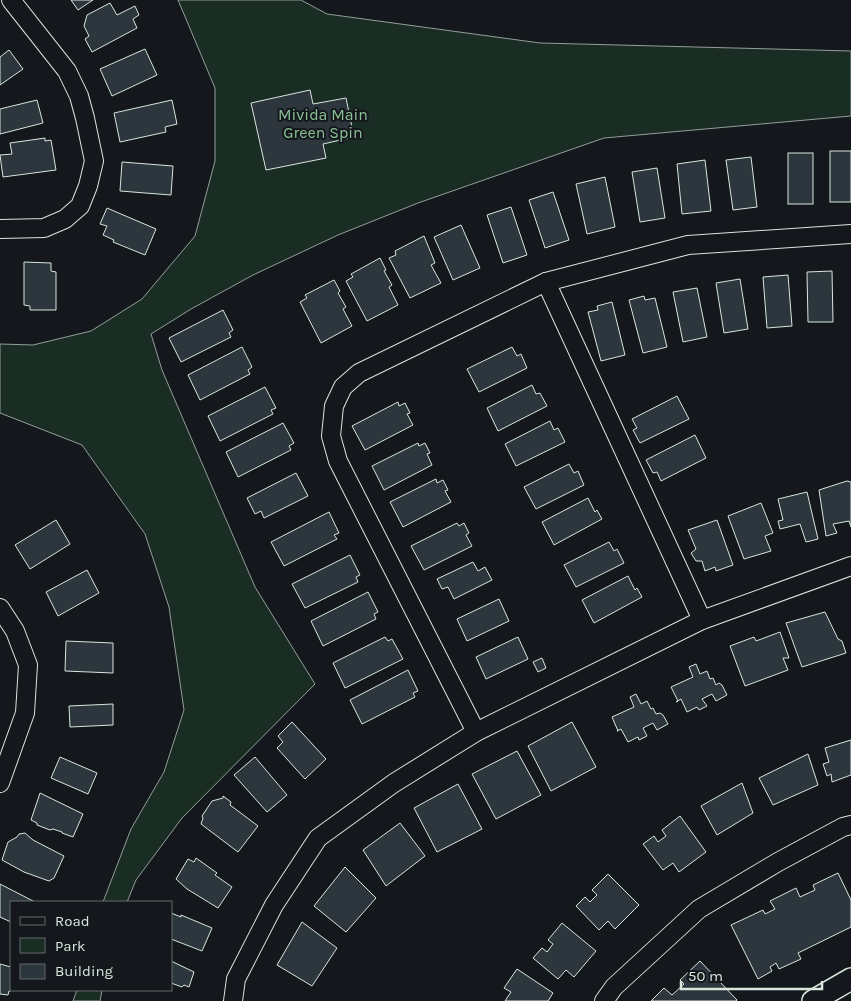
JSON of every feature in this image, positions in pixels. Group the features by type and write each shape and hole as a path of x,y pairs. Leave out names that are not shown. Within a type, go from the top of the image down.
{"street":[{"path":"0,229 44,228 66,219 80,206 88,186 94,161 86,118 79,96 66,70 11,0"},
{"path":"476,732 338,461 331,436 334,406 343,388 359,373 546,282 688,245 851,234"},
{"path":"546,282 702,620"},
{"path":"233,1001 236,979 270,914 318,838 394,783 476,732 702,620 851,566"},
{"path":"0,608 15,630 28,665 25,714 0,783"},
{"path":"604,1001 614,987 699,909 778,862 842,827 851,825"},
{"path":"813,1001 851,980"}],"green space":[{"name":"Mivida Main Green Spin","path":"178,0 301,0 327,14 540,43 851,51 851,116 604,138 418,203 338,235 253,275 191,309 151,334 162,370 255,587 315,684 182,818 136,880 127,901 103,901 131,829 164,772 184,710 169,607 145,534 82,445 0,413 0,344 33,345 91,331 142,299 195,236 215,161 215,88"},
{"path":"77,991 102,991 100,1001 73,1001"}],"building":[{"path":"71,0 93,0 78,10"},
{"path":"110,3 117,15 135,6 139,15 133,19 137,28 92,52 85,39 89,36 84,26 87,15"},
{"path":"145,49 157,75 112,96 100,69"},
{"path":"9,50 23,69 0,85 0,57"},
{"path":"310,90 313,104 346,98 354,137 323,144 326,158 266,170 251,103"},
{"path":"37,100 43,123 0,134 0,109"},
{"path":"172,100 177,124 165,127 166,132 120,142 114,113"},
{"path":"45,138 45,141 51,140 56,170 3,177 0,155 12,154 10,143"},
{"path":"830,151 851,151 851,202 830,202"},
{"path":"788,153 813,153 813,204 788,204"},
{"path":"751,157 757,207 733,210 726,160"},
{"path":"705,160 711,211 682,214 677,164"},
{"path":"122,162 173,166 171,195 120,191"},
{"path":"657,168 665,218 640,222 632,172"},
{"path":"605,177 615,227 587,234 576,184"},
{"path":"553,192 569,240 545,248 529,200"},
{"path":"511,207 527,255 503,263 487,215"},
{"path":"107,208 156,229 145,255 113,242 114,240 103,235 107,226 100,224"},
{"path":"461,225 480,268 453,280 434,237"},
{"path":"424,236 435,263 431,265 441,283 410,298 389,258 396,255 395,251"},
{"path":"380,258 386,270 384,271 392,285 389,287 398,305 367,321 346,281 353,277 351,274"},
{"path":"24,262 51,263 51,271 56,272 56,310 30,310 30,306 24,305"},
{"path":"832,271 833,322 808,322 807,272"},
{"path":"788,275 792,326 767,328 763,277"},
{"path":"740,279 748,329 724,333 716,283"},
{"path":"334,280 340,291 338,293 346,307 343,309 352,326 321,343 300,302 307,298 305,295"},
{"path":"697,288 707,337 683,342 673,292"},
{"path":"644,296 645,300 655,298 667,347 643,353 629,300"},
{"path":"612,302 625,355 601,361 588,312 598,310 597,306"},
{"path":"223,310 233,330 229,333 231,337 181,362 169,338"},
{"path":"242,347 252,367 248,370 250,374 200,400 188,375"},
{"path":"512,347 517,356 521,354 527,368 479,392 467,369"},
{"path":"532,385 536,394 540,393 547,406 498,431 487,408"},
{"path":"265,387 276,408 271,410 273,414 220,441 208,416"},
{"path":"677,396 689,419 640,443 633,430 637,428 632,419"},
{"path":"398,402 399,406 405,403 410,413 407,414 413,425 365,450 352,426"},
{"path":"550,421 554,430 558,428 565,442 516,466 505,444"},
{"path":"283,423 294,443 289,446 291,450 238,477 226,452"},
{"path":"695,435 706,458 661,481 657,472 653,473 646,460"},
{"path":"418,443 419,446 425,443 430,453 427,454 432,465 384,490 372,466"},
{"path":"569,464 574,473 578,471 584,485 536,509 524,487"},
{"path":"296,473 308,496 264,518 261,511 255,514 247,498"},
{"path":"436,479 437,483 443,480 448,490 445,491 451,502 403,527 390,502"},
{"path":"847,481 851,482 851,527 849,521 833,524 837,533 826,536 819,490"},
{"path":"807,492 818,539 806,542 800,524 780,529 778,521 783,520 778,499"},
{"path":"588,498 595,512 597,510 602,519 554,545 542,522"},
{"path":"761,503 773,533 765,536 771,551 744,559 728,516"},
{"path":"329,512 339,533 334,535 337,539 284,566 271,542"},
{"path":"56,520 70,544 30,569 15,545"},
{"path":"717,520 733,565 716,571 715,567 705,571 702,561 696,561 691,553 696,549 688,530"},
{"path":"457,523 459,526 464,523 469,533 466,535 472,546 424,570 411,546"},
{"path":"609,542 614,551 617,549 624,563 576,587 564,565"},
{"path":"350,555 360,575 356,577 358,582 305,608 292,584"},
{"path":"473,562 478,571 485,567 492,580 454,599 448,587 442,589 437,579"},
{"path":"87,570 99,593 58,616 46,592"},
{"path":"628,576 635,590 637,588 642,597 594,623 582,600"},
{"path":"368,592 378,612 374,614 376,619 323,646 311,621"},
{"path":"499,599 509,621 467,641 457,619"},
{"path":"825,612 838,639 842,641 846,653 802,667 786,623"},
{"path":"780,632 789,658 783,658 788,670 745,686 730,646 754,637 756,641"},
{"path":"385,637 388,641 392,639 403,659 345,688 333,663"},
{"path":"518,637 528,659 486,679 476,657"},
{"path":"66,641 113,643 113,673 65,671"},
{"path":"542,658 546,668 538,672 533,662"},
{"path":"696,664 700,674 707,671 710,679 713,678 716,685 719,683 722,685 727,695 716,701 712,694 702,699 707,706 699,710 697,707 687,712 681,699 678,701 671,687 693,677 689,667"},
{"path":"408,670 418,691 413,693 415,697 362,724 350,700"},
{"path":"636,694 641,704 647,701 651,709 653,708 656,714 660,713 663,715 668,724 657,730 653,723 643,728 647,736 639,740 638,737 628,742 621,729 618,731 612,717 634,707 630,697"},
{"path":"113,704 113,725 70,727 69,706"},
{"path":"292,722 326,759 305,779 277,748 283,742 278,736"},
{"path":"572,722 596,767 551,791 528,746"},
{"path":"851,740 851,775 832,782 831,774 827,776 823,764 829,762 825,748"},
{"path":"517,751 541,795 496,819 472,774"},
{"path":"808,754 818,785 773,805 759,778"},
{"path":"60,757 97,773 88,794 51,778"},
{"path":"255,757 287,795 267,812 234,775"},
{"path":"742,783 753,813 717,835 701,806"},
{"path":"458,784 482,829 437,852 414,808"},
{"path":"40,793 83,814 73,837 37,825 37,823 31,820"},
{"path":"223,796 231,802 230,805 258,826 238,852 201,824 202,816 212,801 223,798"},
{"path":"680,816 706,852 679,872 673,863 663,870 643,844 654,836 658,842 666,836 662,830"},
{"path":"400,823 425,856 386,886 363,850"},
{"path":"25,833 33,840 64,856 54,878 49,881 24,872 2,860 8,842 19,834"},
{"path":"196,858 232,887 218,908 187,889 176,879 188,859 194,862"},
{"path":"345,867 376,898 346,932 314,906"},
{"path":"838,873 851,900 851,927 798,953 801,959 779,969 776,963 770,967 772,971 758,979 731,925 763,910 765,914 775,909 770,901 796,888 800,897 815,890 813,885"},
{"path":"608,874 639,905 615,929 608,921 599,930 576,906 585,897 590,902 597,895 592,890"},
{"path":"0,884 33,901 10,901 10,922 0,917"},
{"path":"172,913 181,917 181,915 212,928 202,951 172,939"},
{"path":"302,922 337,948 312,986 277,965"},
{"path":"562,923 596,951 574,977 566,970 558,979 533,958 542,948 547,952 553,944 548,940"},
{"path":"172,961 194,972 189,987 184,985 182,987 172,983"},
{"path":"700,961 736,1001 651,1001 664,988 672,995 684,984 680,980"},
{"path":"0,964 10,967 10,991 8,995 0,994"},
{"path":"517,969 553,993 548,1001 505,1001 511,992 504,988"}]}
